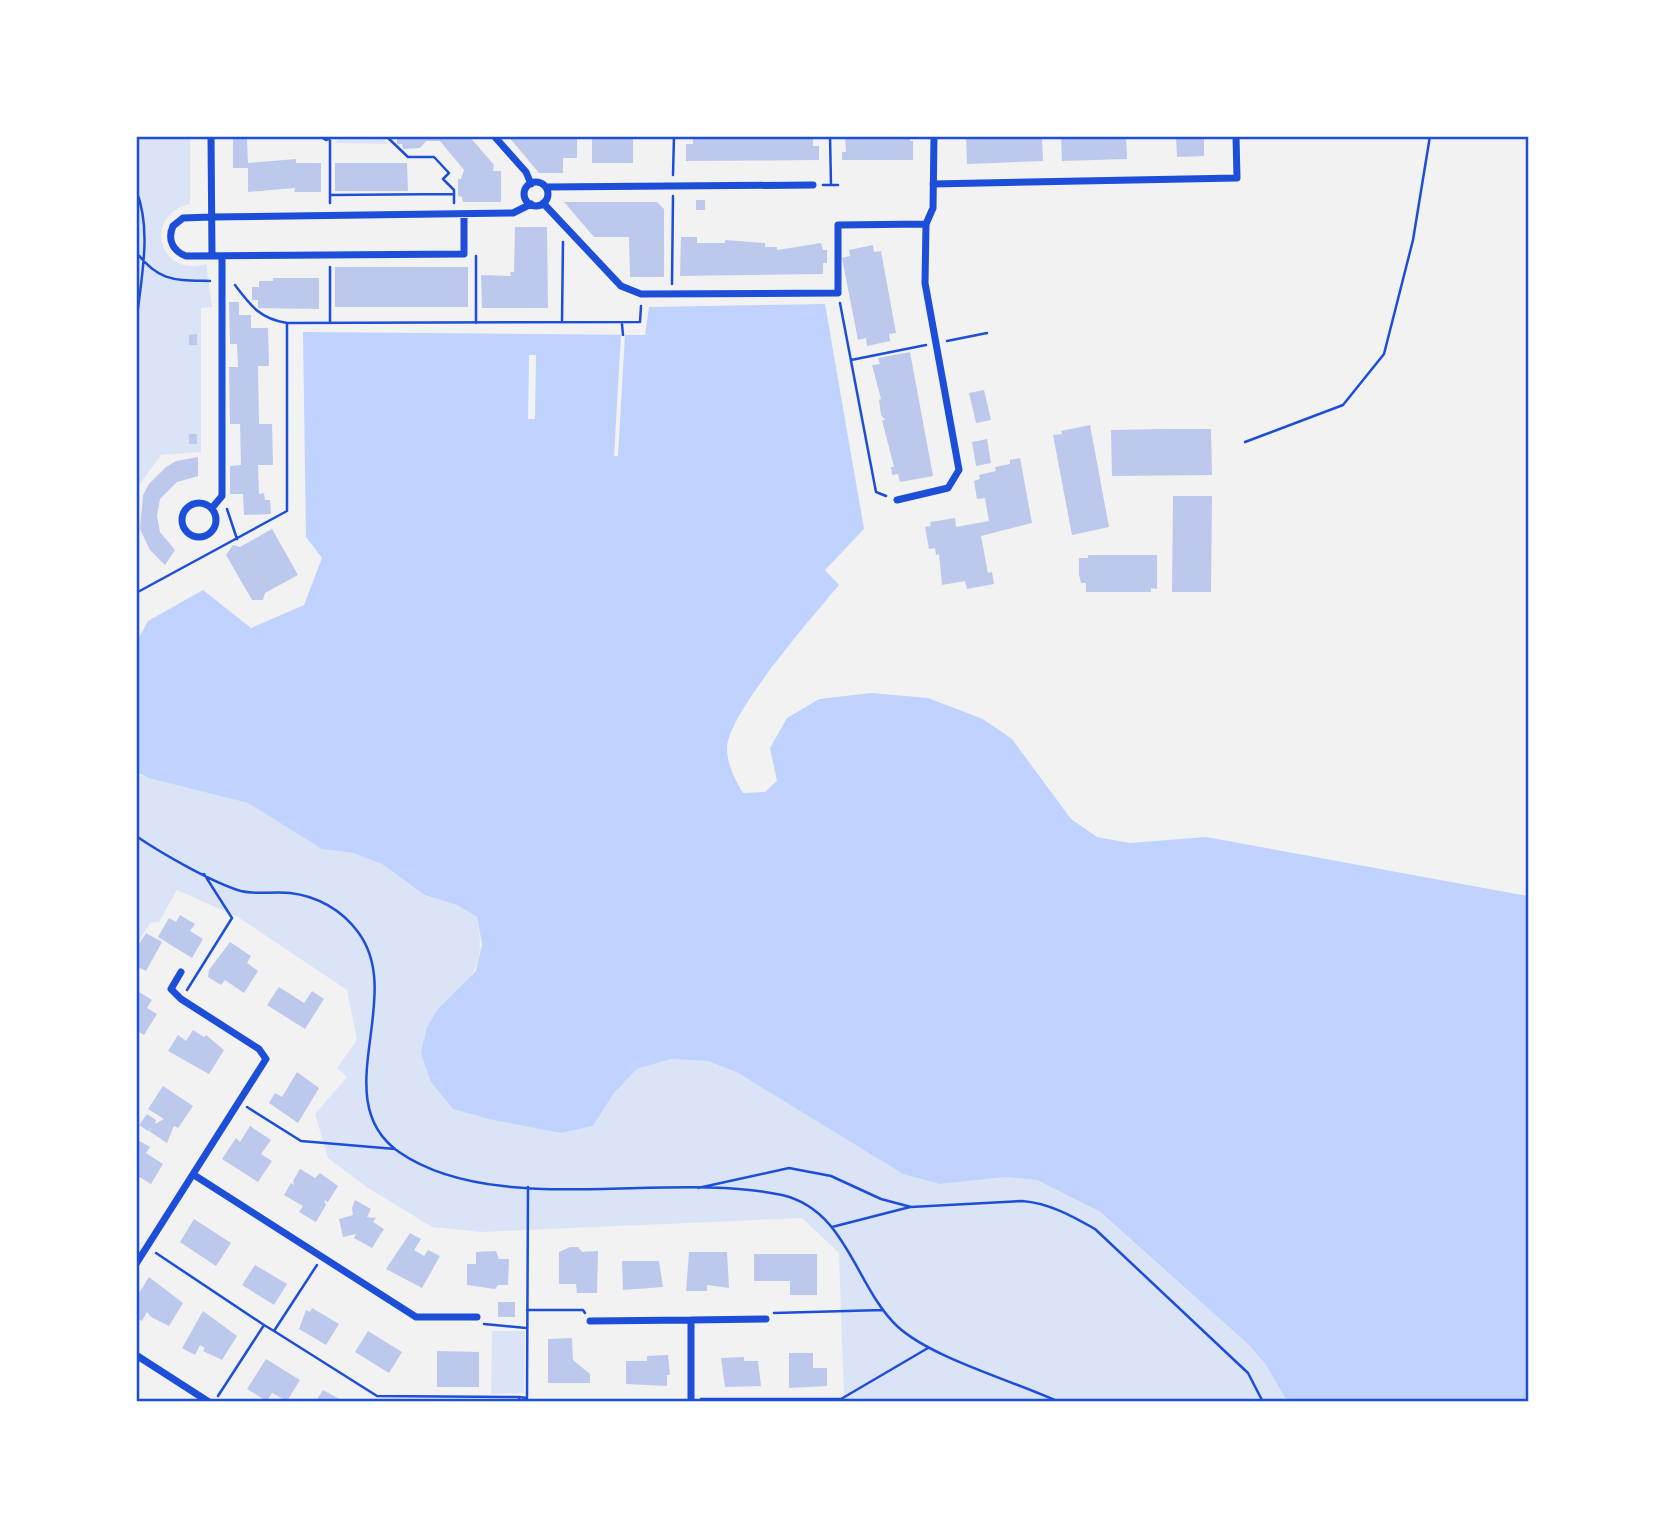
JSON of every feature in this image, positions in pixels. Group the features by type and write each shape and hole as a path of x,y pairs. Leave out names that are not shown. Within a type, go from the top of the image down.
{"street":[{"path":"211,136 212,256"},
{"path":"494,136 526,172 531,184"},
{"path":"897,500 941,492 957,477 959,470 925,283 926,224 933,208 934,136"},
{"path":"933,184 1237,178 1236,136"},
{"path":"531,204 525,192 531,184 541,183 546,187 813,185"},
{"path":"464,214 464,254 212,256 180,254 170,239 173,226 183,218 513,213 531,204 543,203 548,198 546,187"},
{"path":"543,203 621,286 641,294 838,293 838,225 926,224"},
{"path":"212,508 222,496 222,256"},
{"path":"200,503 212,508 216,520 211,533 199,537 187,532 182,520 187,508 200,503"},
{"path":"136,1265 262,1068 264,1054 181,999 171,989 181,972"},
{"path":"194,1175 416,1317 477,1317"},
{"path":"590,1321 765,1319"},
{"path":"691,1320 691,1400"},
{"path":"136,1355 212,1402"}],"path":[{"path":"319,136 330,140"},
{"path":"330,140 335,136"},
{"path":"386,136 408,157 434,157 449,173 443,179 454,194 454,214"},
{"path":"672,294 674,136"},
{"path":"830,136 831,185"},
{"path":"1245,442 1343,405 1384,354 1413,240 1430,136"},
{"path":"330,140 330,206"},
{"path":"136,190 144,217 136,326"},
{"path":"330,195 454,194"},
{"path":"562,323 561,248 567,228"},
{"path":"136,252 142,260 170,279 230,280 258,314 270,321 287,323 640,323 641,294"},
{"path":"476,255 476,323"},
{"path":"330,264 330,323"},
{"path":"838,293 876,492 897,500"},
{"path":"622,322 623,335"},
{"path":"136,593 287,511 287,323"},
{"path":"959,338 987,332"},
{"path":"851,359 936,343"},
{"path":"222,496 237,539"},
{"path":"136,836 242,891 290,893 316,899 339,912 359,933 371,956 376,982 367,1102 377,1130 395,1149 433,1173 458,1181 528,1187 693,1189 785,1196 815,1210 832,1227 883,1310 910,1338 1059,1402"},
{"path":"181,999 232,918 203,872"},
{"path":"239,1101 301,1141 395,1149"},
{"path":"693,1189 789,1168 831,1176 881,1199 911,1207"},
{"path":"147,1248 377,1396 519,1400 527,1398 528,1187"},
{"path":"832,1227 911,1207 1022,1201 1037,1202 1068,1213 1095,1229 1248,1373 1263,1402"},
{"path":"274,1331 322,1258"},
{"path":"527,1310 583,1310 590,1321"},
{"path":"765,1319 773,1313 883,1310"},
{"path":"477,1317 486,1326 527,1328"},
{"path":"212,1402 264,1325"},
{"path":"691,1400 841,1399 928,1348"}],"shaded area":[{"path":"137,137 190,137 190,204 175,210 166,220 162,244 168,255 177,262 190,266 206,264 212,307 201,308 201,452 161,455 139,485 137,574"},
{"path":"340,137 383,137 387,144 335,143"},
{"path":"139,775 248,803 322,849 353,853 382,864 423,895 457,905 477,917 480,939 475,969 427,1027 453,1109 561,1133 593,1126 614,1093 637,1069 671,1059 708,1061 738,1073 903,1174 940,1184 1006,1177 1037,1180 1099,1212 1249,1345 1266,1365 1287,1401 844,1401 839,1253 802,1218 481,1232 432,1227 368,1188 328,1158 315,1114 347,1077 337,1068 357,1040 347,990 238,917 177,890 159,922 150,923 137,944 136,784"},
{"path":"492,1331 525,1331 524,1393 491,1394"}],"water":[{"path":"825,304 864,529 825,570 839,585 756,689 731,732 727,748 728,760 743,793 765,792 777,781 770,748 787,718 819,699 871,693 928,698 983,719 1012,739 1071,819 1097,837 1130,843 1206,837 1528,896 1528,1401 1287,1401 1266,1365 1249,1345 1100,1212 1037,1180 1006,1177 940,1184 903,1174 738,1073 708,1061 671,1059 637,1069 614,1093 593,1126 561,1133 453,1109 431,1082 421,1053 427,1027 438,1009 476,971 482,944 477,917 457,905 424,895 382,864 353,853 322,849 248,803 149,778 136,772 136,643 148,621 203,590 251,628 304,605 322,558 306,537 303,332 645,335 649,307"}],"pier":[{"path":"621,335 625,335 618,456 614,456"},
{"path":"529,355 536,355 535,419 528,419"}],"building":[{"path":"223,136 251,136 247,139 248,163 296,159 296,163 321,163 321,192 294,192 295,188 248,192 248,168 233,168 233,139 223,139"},
{"path":"397,136 469,136 494,165 493,171 501,171 501,202 463,202 462,197 458,196 458,179 461,179 464,170 440,141 426,141 420,148 403,149 402,144 397,144"},
{"path":"508,136 577,136 577,158 563,158 563,173 539,173"},
{"path":"592,136 633,136 633,163 592,163"},
{"path":"693,136 813,136 813,146 819,146 819,160 686,161 686,144 693,144"},
{"path":"845,136 910,136 910,141 913,141 913,160 842,160 842,152 846,152"},
{"path":"966,136 1042,136 1043,161 967,164"},
{"path":"1061,136 1126,136 1127,159 1062,161"},
{"path":"1176,136 1204,136 1204,156 1177,157"},
{"path":"335,163 407,163 408,191 335,191"},
{"path":"696,200 705,200 705,210 696,210"},
{"path":"564,202 657,202 664,209 664,277 630,277 629,237 594,237"},
{"path":"515,227 547,227 548,308 482,308 481,275 511,276 510,272 514,272"},
{"path":"681,237 697,237 697,243 725,243 725,240 765,243 765,247 777,247 777,250 821,243 823,250 827,250 827,263 823,263 823,274 680,276"},
{"path":"873,245 874,252 881,251 896,333 889,334 890,341 867,346 866,338 858,340 842,258 850,256 849,250"},
{"path":"335,267 468,267 468,307 335,307"},
{"path":"273,278 319,278 319,309 258,308 258,300 252,300 252,287 259,287 259,281 273,281"},
{"path":"229,302 239,302 239,315 251,315 251,328 268,328 269,366 258,366 259,424 272,424 273,465 258,465 259,494 264,493 265,500 270,500 271,514 244,515 243,494 230,494 230,466 241,465 240,424 230,424 229,367 238,367 237,344 230,344"},
{"path":"197,334 197,345 189,345 189,335"},
{"path":"910,352 933,476 900,482 898,474 892,475 891,467 894,467 872,365 880,364 878,358"},
{"path":"984,390 991,420 976,423 969,393"},
{"path":"1090,425 1109,527 1072,535 1053,435"},
{"path":"1211,429 1212,475 1112,476 1111,430"},
{"path":"189,434 197,434 197,444 189,444"},
{"path":"987,439 991,463 976,466 972,442"},
{"path":"198,457 198,476 177,482 160,499 157,516 160,532 175,550 165,565 150,550 140,529 143,495 149,484 166,467 176,461"},
{"path":"1020,458 1032,523 981,536 988,573 992,572 994,584 967,589 965,581 942,585 939,554 936,555 935,548 929,549 925,527 931,526 930,522 955,518 956,527 989,521 985,498 977,499 974,481 980,479 979,475 996,471 995,467 1010,464 1010,460"},
{"path":"1173,496 1212,496 1211,592 1172,592"},
{"path":"272,529 298,575 265,593 263,600 252,600 226,555 233,545 240,547"},
{"path":"1088,555 1157,555 1157,589 1151,588 1151,592 1086,592 1086,583 1081,583 1079,575 1079,558 1088,558"},
{"path":"180,915 195,924 190,931 203,939 192,958 158,937 169,918 176,922"},
{"path":"146,933 162,942 146,971 136,966 136,949"},
{"path":"230,942 251,956 247,963 258,971 244,993 225,980 221,985 208,977 209,970"},
{"path":"279,987 304,1003 312,991 324,999 305,1029 267,1005"},
{"path":"136,990 152,1000 147,1008 157,1014 144,1035 136,1030"},
{"path":"193,1030 204,1037 206,1035 224,1050 209,1074 168,1051 178,1035 186,1041"},
{"path":"297,1072 319,1088 298,1123 269,1103 275,1093 282,1097"},
{"path":"163,1086 193,1106 178,1128 174,1126 167,1143 149,1131 152,1128 148,1131 139,1125 147,1114 156,1120 155,1124 164,1119 148,1109"},
{"path":"250,1126 271,1140 261,1154 272,1161 258,1182 222,1159 236,1138 240,1142"},
{"path":"136,1139 150,1147 146,1153 163,1164 151,1184 136,1175"},
{"path":"300,1169 315,1178 320,1173 338,1186 328,1202 324,1200 326,1205 316,1222 299,1212 303,1206 284,1195 291,1183 294,1185 293,1181"},
{"path":"355,1200 371,1209 367,1217 376,1218 373,1222 384,1229 372,1248 354,1238 356,1234 343,1237 339,1219 353,1215"},
{"path":"194,1219 231,1243 216,1266 180,1242"},
{"path":"410,1233 421,1239 414,1250 424,1256 428,1250 440,1256 422,1288 386,1269"},
{"path":"578,1247 582,1252 598,1251 597,1293 577,1293 576,1284 559,1284 559,1252"},
{"path":"496,1251 499,1259 509,1259 508,1285 498,1285 495,1289 467,1285 467,1264 476,1264 476,1252"},
{"path":"689,1252 727,1252 729,1288 707,1285 707,1291 686,1291"},
{"path":"754,1254 817,1254 817,1295 790,1295 790,1281 754,1281"},
{"path":"622,1261 659,1261 663,1287 623,1290"},
{"path":"255,1265 287,1284 274,1305 242,1285"},
{"path":"149,1277 183,1303 169,1326 147,1312 142,1321 136,1318 136,1298"},
{"path":"498,1302 515,1302 515,1317 498,1317"},
{"path":"312,1308 339,1324 326,1345 299,1329 306,1310 310,1312"},
{"path":"203,1311 237,1336 222,1360 203,1351 205,1348 200,1345 195,1355 182,1348"},
{"path":"368,1331 402,1352 389,1373 355,1352"},
{"path":"572,1338 573,1360 590,1374 590,1383 548,1383 548,1339"},
{"path":"437,1351 479,1352 479,1387 437,1387"},
{"path":"789,1353 813,1353 813,1368 827,1368 827,1386 789,1388"},
{"path":"668,1355 670,1375 667,1375 667,1386 626,1384 626,1361 647,1361 647,1356"},
{"path":"744,1357 744,1361 758,1361 761,1386 725,1387 721,1358"},
{"path":"266,1359 300,1380 287,1401 272,1393 267,1401 247,1389"},
{"path":"323,1390 343,1401 316,1401"}]}
